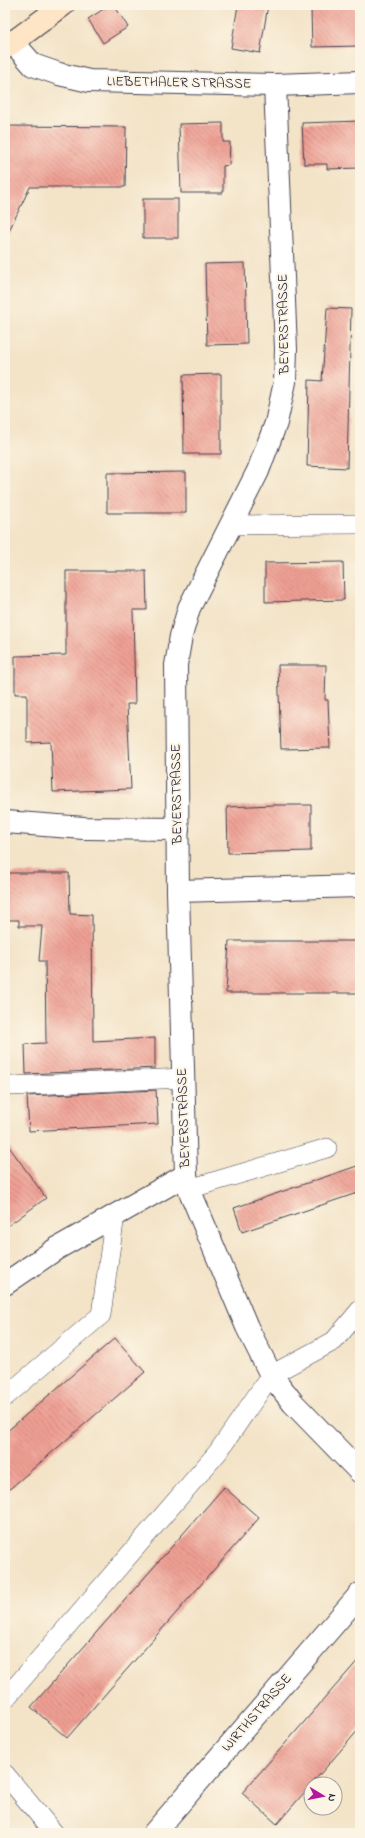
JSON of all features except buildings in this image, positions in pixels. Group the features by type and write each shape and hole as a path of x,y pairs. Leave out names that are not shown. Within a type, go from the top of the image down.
{"street":[{"path":"9,44 63,5"},
{"name":"LIEBETHALER STRASSE","path":"9,44 33,65 59,74 89,81 275,85 360,82"},
{"name":"BEYERSTRASSE","path":"275,85 286,348 285,382 276,423 260,464 189,608 180,636 176,664 178,891 187,1182 247,1326 271,1375 293,1402 360,1472"},
{"path":"5,822 84,828 178,829"},
{"path":"178,891 360,886"},
{"path":"5,1284 56,1249 115,1215 187,1182"},
{"name":"WIRTHSTRASSE","path":"154,1833 360,1594"}],"lane":[{"path":"230,526 360,524"},
{"path":"11,1086 183,1078"},
{"path":"187,1182 327,1148"},
{"path":"5,1397 101,1315 115,1215"},
{"path":"5,1699 218,1452 271,1375 334,1341 360,1310"},
{"path":"5,1774 54,1833"}]}
